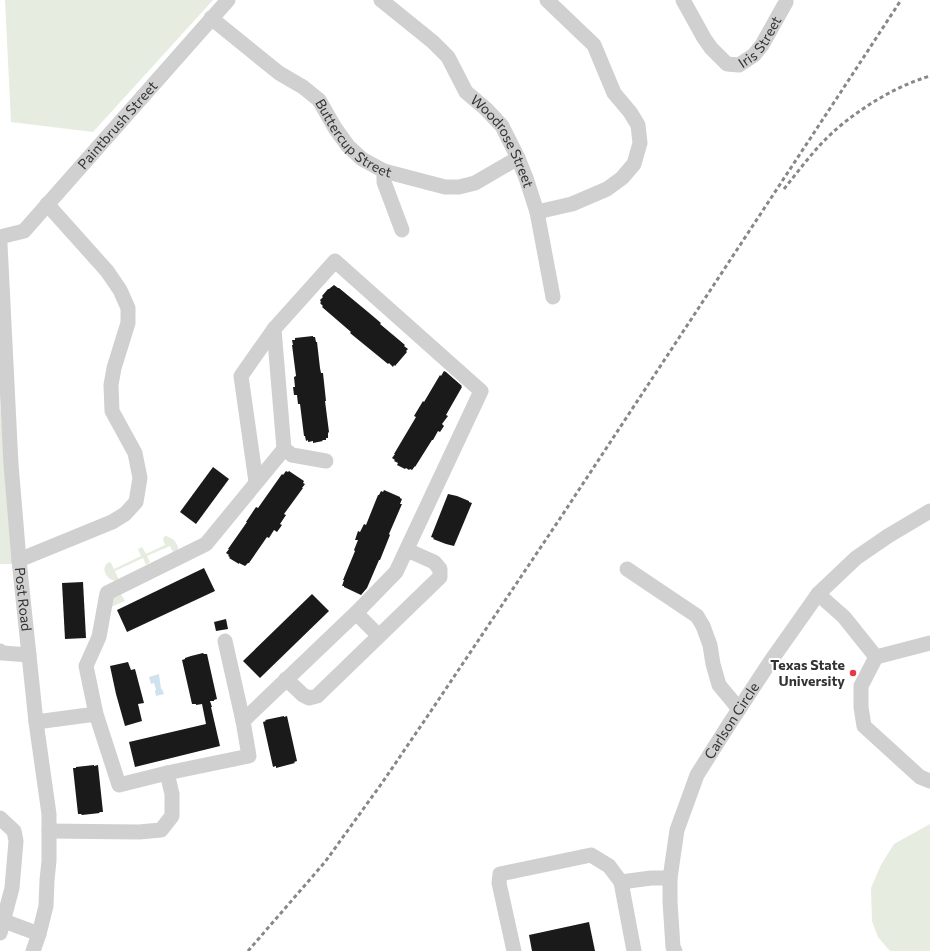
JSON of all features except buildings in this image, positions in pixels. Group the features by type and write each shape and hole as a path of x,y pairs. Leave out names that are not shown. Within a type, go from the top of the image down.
{"street":[{"name":"Paintbrush Street","path":"0,237 24,231 228,0"},
{"name":"Woodrose Street","path":"381,0 433,42 448,57 466,92 486,109 502,126 518,158 537,212 553,297"},
{"path":"537,212 572,204 607,189 622,178 634,164 640,143 638,125 630,112 614,93 594,45 547,0"},
{"name":"Iris Street","path":"683,0 711,48 727,64 739,65 754,55 762,44 786,0"},
{"name":"Buttercup Street","path":"211,18 279,73 303,87 319,100 335,128 348,146 362,159 384,171 446,187 459,187 475,183 518,158"},
{"path":"384,171 384,182 402,230"},
{"path":"19,560 112,522 125,514 136,502 140,478 135,453 112,411 111,385 114,368 128,323 128,308 120,290 107,272 47,204"},
{"name":"Post Road","path":"0,244 11,464 19,560 36,722 49,814 49,861 46,906 33,951"},
{"path":"243,721 356,613 396,572 481,391 335,261 274,328 241,376 256,482"},
{"path":"225,641 243,721 249,756 167,773 119,785 96,714 86,666 100,638 107,593 206,544 284,449 274,328"},
{"path":"284,449 292,455 326,461"},
{"name":"Carlson Circle","path":"675,951 673,947 670,878 677,830 697,775 770,662 818,594 856,558 888,536 930,511"},
{"path":"286,679 303,695 309,698 317,696 440,577 440,569 434,562 406,550"},
{"path":"627,569 697,616 703,626 710,645 713,664 719,684 739,709"},
{"path":"818,594 844,617 876,657"},
{"path":"356,613 379,636"},
{"path":"930,643 876,657 861,686 861,707 864,726 920,777 930,781"},
{"path":"0,651 3,653 29,655"},
{"path":"36,722 96,714"},
{"path":"49,830 139,832 161,830 172,816 172,794 167,773"},
{"path":"0,818 14,831 16,841 12,888 2,927 39,934"},
{"path":"514,951 499,883 500,874 591,854 609,866 621,882 634,951"},
{"path":"621,882 651,878 670,878"}],"shaded area":[{"path":"5,0 213,0 93,132 11,122"},
{"path":"0,403 14,564 0,564"},
{"path":"165,536 174,541 177,545 178,551 173,552 170,546 147,556 150,562 146,565 143,558 115,571 119,580 117,581 107,577 104,571 109,562 114,569 141,556 138,549 142,547 146,554 165,545 163,539"},
{"path":"121,594 125,601 111,607 111,603 115,596"},
{"path":"930,824 930,951 890,951 878,937 872,921 871,888 881,865 894,844"}],"water":[{"path":"159,674 161,689 164,694 156,696 154,683 151,684 149,677"}],"railway":[{"path":"248,951 325,862 382,783 561,517 901,0"},
{"path":"784,189 821,144 844,123 871,103 901,87 930,76"}],"place":[{"name":"Texas State University","path":"853,673"}]}
